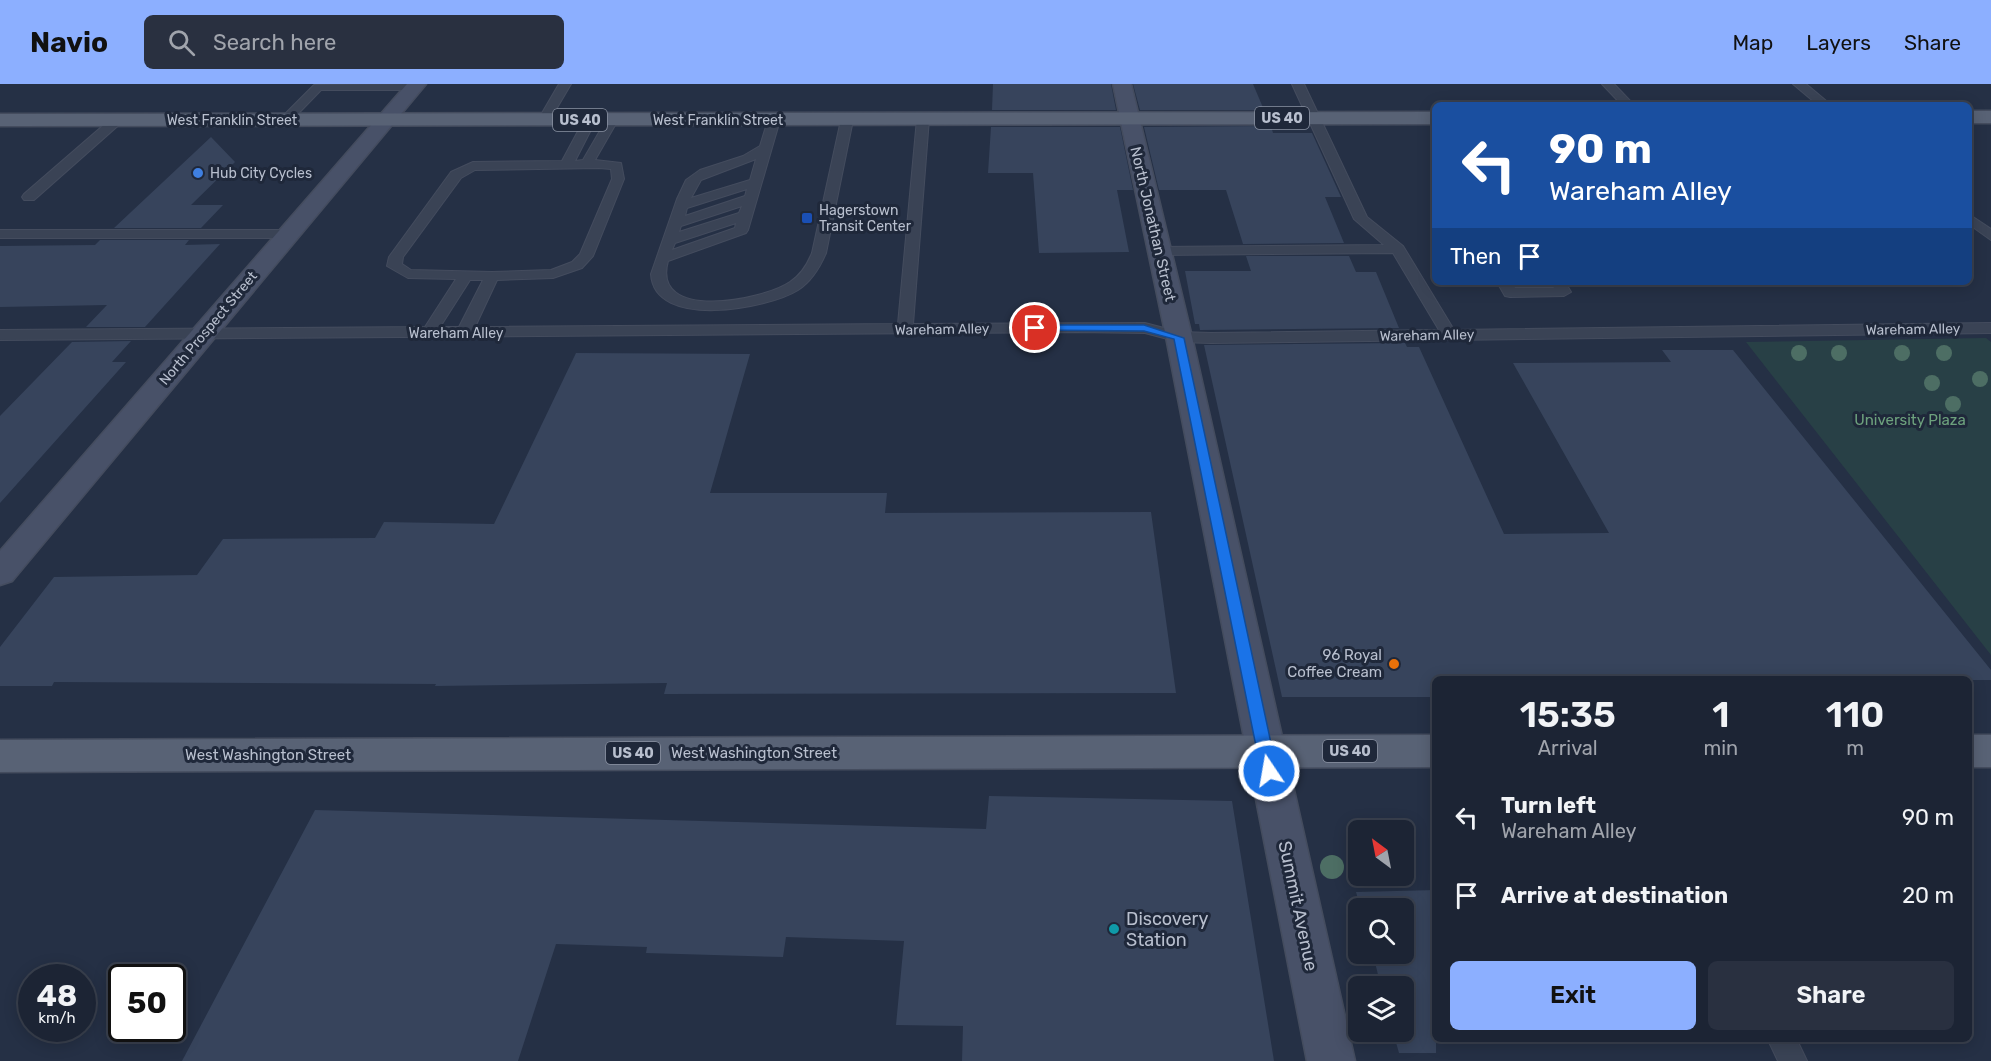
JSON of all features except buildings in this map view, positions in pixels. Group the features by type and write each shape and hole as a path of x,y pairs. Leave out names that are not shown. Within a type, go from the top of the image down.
{"main road":[{"name":"North Jonathan Street","path":"1122,84 1179,338 1265,751"},
{"name":"North Prospect Street","path":"0,573 416,85"},
{"path":"1972,117 1991,117"},
{"name":"West Franklin Street","path":"0,120 1432,118"},
{"name":"Summit Avenue","path":"1265,751 1331,1061"},
{"name":"West Washington Street","path":"0,756 1432,751"},
{"path":"1972,751 1991,751"}],"lane":[{"path":"544,120 566,84"},
{"path":"1298,84 1361,219 1398,249 1449,335"},
{"path":"1608,84 1625,102"},
{"path":"1799,84 1821,102"},
{"path":"285,120 318,87 416,85"},
{"path":"905,330 923,119"},
{"path":"29,197 117,120"},
{"path":"567,164 590,120"},
{"path":"587,164 612,120"},
{"path":"664,258 741,230 774,120"},
{"path":"765,148 749,159 699,177 692,183 669,240 658,278 662,288 670,297 685,303 702,305 764,300 792,288 814,266 819,253 847,120"},
{"path":"587,164 617,166 618,179 586,256 577,265 553,274 492,276 408,274 394,266 396,257 456,175 473,166 587,164"},
{"path":"689,190 760,166"},
{"path":"683,205 756,182"},
{"path":"676,222 752,198"},
{"path":"669,240 747,214"},
{"path":"1972,221 1991,236"},
{"path":"0,234 289,234"},
{"path":"1159,251 1398,249"},
{"path":"429,333 466,275"},
{"path":"464,333 492,276"},
{"path":"1506,285 1510,293 1564,292 1560,285"},
{"name":"Wareham Alley","path":"0,335 1144,328 1179,338 1991,328"},
{"path":"1783,1042 1793,1061"}],"green space":[{"name":"University Plaza","path":"1986,338 1991,342 1991,655 1746,342"}],"place":[{"name":"Hub City Cycles","path":"198,173"},
{"name":"Hagerstown Transit Center","path":"807,218"},
{"name":"96 Royal Coffee Cream","path":"1394,664"},
{"name":"Discovery Station","path":"1114,929"}],"route":[{"path":"1035,328 1144,328 1179,338 1269,771"}]}
